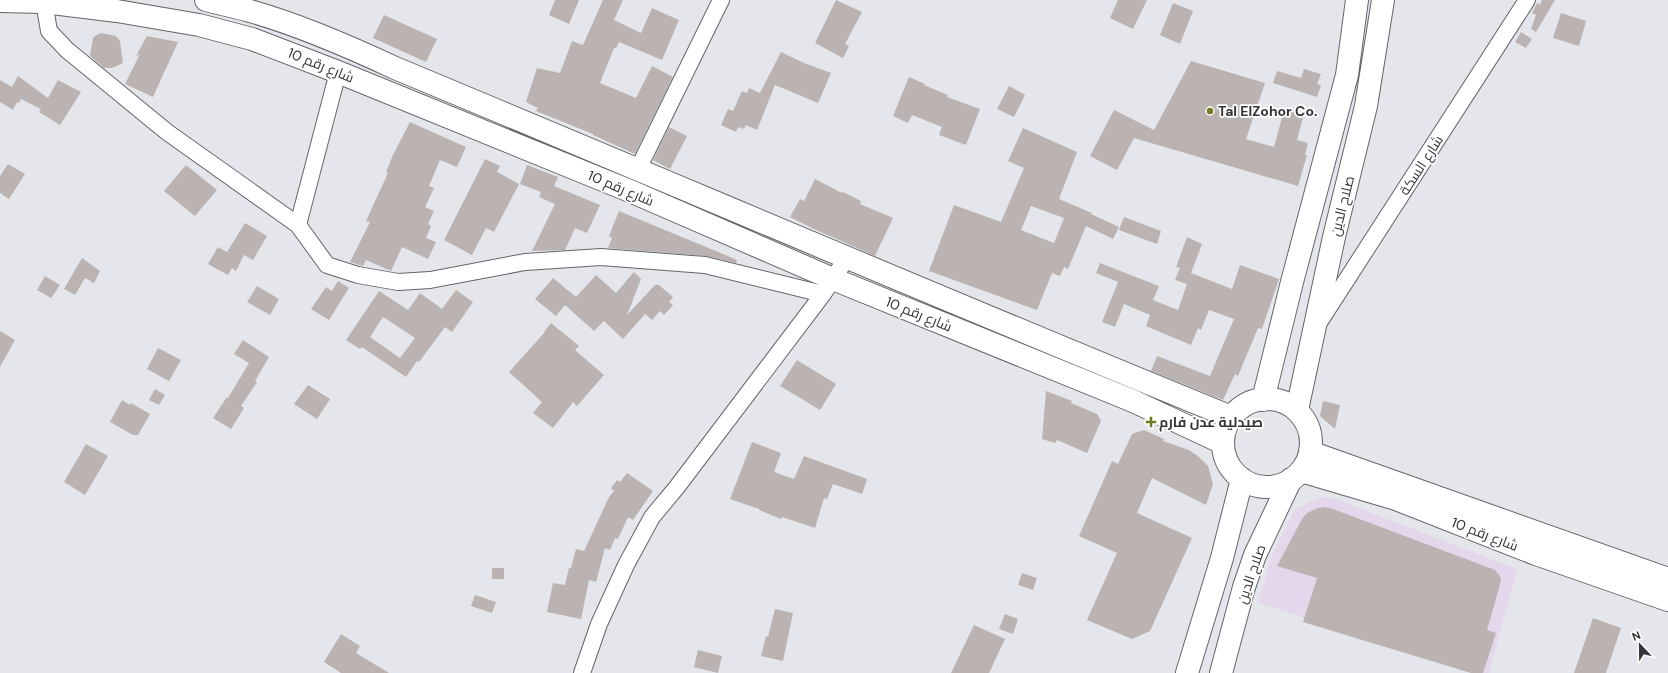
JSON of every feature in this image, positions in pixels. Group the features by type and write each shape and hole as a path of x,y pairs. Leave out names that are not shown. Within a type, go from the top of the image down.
{"main road":[{"name":"شارع رقم 10","path":"206,0 250,11 317,35 638,169 846,259 1231,417"},
{"name":"صلاح الدين","path":"1263,400 1292,282 1347,75 1357,0"},
{"name":"صلاح الدين","path":"1297,410 1334,237 1366,106 1383,0"},
{"name":"شارع رقم 10","path":"0,1 44,2 117,11 199,25 252,39 338,72 630,191 828,286 1133,401 1223,443"},
{"path":"1270,399 1284,402 1297,410 1306,422 1311,437 1310,452 1307,462 1296,475 1280,485 1267,487 1255,485 1242,479 1232,469 1225,457 1223,443 1225,429 1231,417 1242,407 1255,401 1270,399"},
{"name":"شارع رقم 10","path":"1310,452 1668,578"},
{"name":"شارع رقم 10","path":"1296,475 1396,499 1536,554 1668,600"},
{"name":"صلاح الدين","path":"1221,673 1244,587 1255,555 1296,475"},
{"path":"1187,673 1222,558 1242,479"}],"street":[{"path":"638,169 721,0"},
{"name":"شارع السكة","path":"1314,329 1527,0"},
{"path":"44,2 50,31 67,50 167,132 298,225 327,265 358,275 398,282 430,280 525,262 601,257 705,265 828,286"},
{"path":"298,225 338,72"},
{"path":"582,673 599,624 626,565 652,517 677,487 828,286 846,259"}],"shaded area":[{"path":"1320,497 1333,498 1517,569 1489,673 1480,673 1258,603 1272,556 1295,509"}],"building":[{"path":"555,0 579,0 569,24 549,15"},
{"path":"603,0 623,0 614,20 641,33 652,8 679,20 662,60 619,42 616,48 614,48 600,83 636,98 652,66 673,77 635,154 593,134 536,111 538,108 526,102 537,68 560,73 572,41 583,45"},
{"path":"836,0 862,12 845,44 849,46 843,58 815,43"},
{"path":"1118,0 1147,0 1133,29 1110,18"},
{"path":"1542,0 1555,0 1536,32 1531,29 1536,15 1532,13 1537,3 1540,5"},
{"path":"1173,3 1193,11 1180,44 1160,35"},
{"path":"1561,13 1586,21 1579,46 1553,38"},
{"path":"384,15 437,39 426,62 373,38"},
{"path":"1521,32 1532,39 1526,48 1515,42"},
{"path":"101,33 116,36 120,41 123,63 112,68 104,68 90,56 93,38"},
{"path":"147,36 178,42 153,97 125,84 140,54 136,56"},
{"path":"781,52 804,63 831,73 818,103 775,85 757,130 746,125 744,129 738,127 736,132 721,125 728,109 733,111 742,91 747,93 749,88 760,93"},
{"name":"Tal ElZohor Co.","path":"1191,61 1265,83 1246,139 1274,147 1284,110 1304,114 1297,140 1308,143 1305,155 1307,155 1298,186 1134,138 1117,170 1090,156 1114,110 1154,130"},
{"path":"1304,69 1321,74 1317,84 1321,85 1317,97 1273,83 1277,71 1301,78"},
{"path":"18,76 48,98 58,80 81,92 60,125 39,112 41,109 21,99 19,103 17,102 13,110 0,102 0,80 12,87"},
{"path":"909,77 948,95 947,97 980,109 966,145 939,135 942,127 912,115 908,123 893,116"},
{"path":"1009,86 1025,95 1014,117 997,109"},
{"path":"410,122 466,147 457,167 440,160 429,186 434,188 425,207 434,211 428,224 431,226 426,238 436,242 428,259 402,247 391,271 366,260 363,266 350,262 370,222 366,221 388,173 386,172 393,155"},
{"path":"669,127 687,136 670,169 653,160"},
{"path":"1023,128 1077,152 1059,199 1092,213 1091,214 1119,227 1113,239 1086,226 1068,269 1064,267 1060,276 1052,273 1037,310 929,271 954,205 1001,222 1024,168 1008,161","holes":["1031,206 1064,218 1054,243 1021,230"]},
{"path":"485,159 500,166 497,172 519,184 494,232 486,228 472,255 444,240"},
{"path":"8,164 25,174 9,199 0,193 0,176"},
{"path":"186,165 217,190 195,216 164,191"},
{"path":"527,165 558,177 554,186 600,205 587,233 575,228 565,250 532,251 555,204 539,197 541,192 520,184"},
{"path":"815,179 861,201 860,204 893,218 875,256 790,217 800,199 804,201"},
{"path":"619,211 737,260 736,263 706,256 608,248 612,238 609,236"},
{"path":"1124,217 1161,231 1157,244 1119,230"},
{"path":"245,223 267,236 253,260 244,255 236,271 232,268 228,275 208,264 218,247 227,252"},
{"path":"1187,237 1202,244 1191,273 1232,289 1240,265 1279,279 1262,329 1258,328 1238,376 1235,374 1223,400 1151,371 1157,356 1210,376 1234,319 1209,310 1201,330 1198,328 1191,345 1146,326 1150,315 1124,304 1115,327 1102,322 1118,282 1096,273 1100,263 1159,286 1153,300 1178,310 1187,284 1175,280 1180,268 1176,267"},
{"path":"82,258 100,271 94,283 85,278 75,295 64,289"},
{"path":"634,272 641,279 627,315 655,285 659,285 673,297 669,302 673,305 664,315 660,311 652,320 645,314 623,339 604,321 594,331 565,305 556,316 535,299 553,278 576,297 596,275 616,293"},
{"path":"45,276 60,285 51,298 37,290"},
{"path":"338,281 349,288 329,320 311,309 326,287 332,291"},
{"path":"257,286 279,299 270,315 247,302"},
{"path":"456,290 473,302 452,332 445,327 406,377 362,347 360,349 346,340 379,291 408,310 420,293 442,309","holes":["383,317 415,338 400,358 370,337"]},
{"path":"551,323 579,346 575,350 604,375 577,406 573,402 553,428 533,413 542,402 509,372 545,332"},
{"path":"0,331 15,340 0,367"},
{"path":"243,340 269,357 255,381 257,382 241,406 244,408 231,429 213,418 227,397 228,398 249,363 234,354"},
{"path":"158,348 181,360 169,381 147,369"},
{"path":"797,360 836,384 820,410 780,386"},
{"path":"308,385 330,399 317,419 294,404"},
{"path":"155,389 165,395 159,405 149,400"},
{"path":"1046,391 1072,401 1071,403 1097,414 1101,421 1087,453 1057,440 1055,443 1042,439"},
{"path":"122,400 130,405 131,403 150,414 138,435 133,435 110,422"},
{"path":"1323,401 1340,405 1335,429 1320,416"},
{"path":"1144,430 1164,439 1163,441 1189,450 1199,457 1208,466 1213,484 1206,505 1152,478 1137,513 1192,538 1150,631 1132,639 1087,620 1117,553 1079,536 1112,461 1118,464 1132,434"},
{"path":"752,442 781,453 774,472 794,479 804,456 867,479 862,494 833,484 827,499 824,498 815,528 782,517 781,519 759,509 730,499"},
{"path":"86,444 108,456 85,495 64,482"},
{"path":"627,473 653,491 633,520 628,517 618,539 615,538 610,550 605,548 596,582 589,580 581,619 547,612 553,583 565,585 576,549 584,551 609,497 614,491 611,488 617,480 620,482"},
{"path":"1325,507 1495,570 1500,576 1501,581 1487,630 1496,633 1483,673 1471,673 1303,622 1317,578 1277,566 1302,519 1307,513 1318,508"},
{"path":"492,568 504,568 504,579 492,579"},
{"path":"1022,573 1037,578 1033,590 1018,585"},
{"path":"475,595 496,602 492,613 471,606"},
{"path":"775,609 793,613 783,661 761,656 766,636 768,637"},
{"path":"1005,614 1018,619 1013,634 999,629"},
{"path":"1593,618 1621,628 1606,673 1574,673"},
{"path":"974,625 1005,639 989,673 951,673"},
{"path":"341,634 360,646 356,653 389,673 341,673 324,662"},
{"path":"698,650 722,656 718,673 694,667"}],"place":[{"name":"Tal ElZohor Co.","path":"1210,111"},
{"name":"صيدلية عدن فارم","path":"1151,422"}]}
